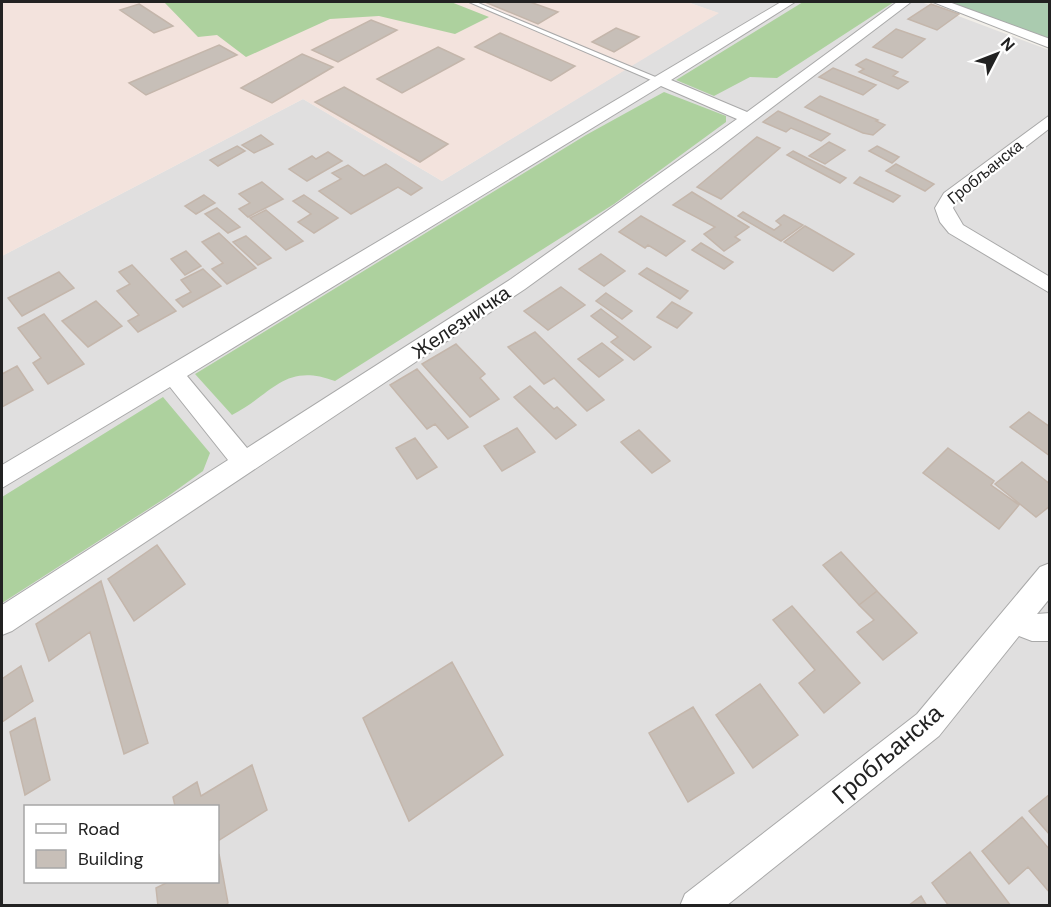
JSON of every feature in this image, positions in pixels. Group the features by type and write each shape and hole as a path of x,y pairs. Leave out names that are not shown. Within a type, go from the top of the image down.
{"street":[{"path":"2,477 789,2"},
{"name":"Железничка","path":"2,621 518,284 905,2"},
{"path":"939,2 1050,44"},
{"path":"661,81 748,118"},
{"name":"Гробљанска","path":"1050,120 950,197 944,208 945,215 956,229 1050,286"},
{"path":"172,373 244,463"},
{"name":"Гробљанска","path":"697,906 928,725 1050,576"},
{"path":"1017,619 1024,625 1036,629 1050,627"}],"lane":[{"path":"472,2 661,81"}],"shaded area":[{"path":"2,2 687,2 719,13 442,181 303,99 2,256"},
{"path":"687,2 921,2 1049,50 1049,905 2,906 2,256 303,99 442,181 718,13"}],"green space":[{"path":"164,2 451,2 489,17 455,34 379,16 330,19 246,57 217,35 198,37"},
{"path":"803,2 894,2 777,78 750,77 714,96 676,80"},
{"path":"948,2 1049,2 1049,39"},
{"path":"664,92 726,116 726,122 614,204 335,381 318,376 303,375 291,378 232,415 195,374 586,135"},
{"path":"163,397 210,453 203,471 167,497 2,603 2,497"}],"building":[{"path":"485,2 530,2 558,12 538,24"},
{"path":"139,4 173,26 154,33 120,10"},
{"path":"931,4 959,14 937,30 908,19"},
{"path":"371,20 397,30 338,62 312,50"},
{"path":"616,28 639,37 614,52 592,42"},
{"path":"896,29 925,39 902,58 873,47"},
{"path":"500,33 575,66 551,81 475,47"},
{"path":"219,45 237,55 146,95 129,83"},
{"path":"438,47 464,59 402,93 377,79"},
{"path":"302,54 333,67 272,103 241,88"},
{"path":"866,59 898,72 893,76 908,82 898,89 859,72 864,69 856,65"},
{"path":"833,68 876,85 863,95 819,77"},
{"path":"344,87 448,144 420,162 315,102"},
{"path":"820,96 885,125 873,135 863,133 805,107"},
{"path":"778,111 830,134 821,141 791,128 786,132 763,122"},
{"path":"261,135 273,144 254,153 242,145"},
{"path":"757,137 780,148 721,199 697,187"},
{"path":"829,142 845,150 825,164 809,156"},
{"path":"237,146 245,151 218,166 210,160"},
{"path":"877,146 899,157 892,163 869,151"},
{"path":"793,151 846,178 840,183 787,155"},
{"path":"328,152 342,161 307,181 289,169 312,156 316,159"},
{"path":"386,164 422,188 411,195 398,187 351,214 319,191 341,179 332,173 348,165 364,176"},
{"path":"896,164 934,184 925,191 886,171"},
{"path":"860,177 900,196 893,202 854,183"},
{"path":"262,182 283,199 248,217 239,209 250,203 239,194"},
{"path":"692,192 749,227 735,237 740,240 724,251 704,234 715,227 673,205"},
{"path":"204,195 215,203 196,214 185,206"},
{"path":"304,195 338,218 314,233 298,222 311,214 293,201"},
{"path":"217,208 240,227 228,233 205,214"},
{"path":"266,210 303,241 286,250 250,218"},
{"path":"743,212 774,230 781,225 776,221 784,215 803,225 781,241 738,216"},
{"path":"641,216 685,241 666,256 648,245 645,248 619,232"},
{"path":"805,226 854,254 833,271 784,242"},
{"path":"219,233 256,268 227,284 212,269 223,263 202,242"},
{"path":"246,236 271,258 258,265 233,242"},
{"path":"701,243 733,262 724,269 692,250"},
{"path":"186,251 201,266 185,275 171,259"},
{"path":"601,254 625,271 604,286 579,269"},
{"path":"132,265 176,311 138,332 128,321 139,315 117,291 130,284 119,272"},
{"path":"647,268 688,291 680,299 639,274"},
{"path":"203,269 221,286 183,307 176,300 191,292 181,280"},
{"path":"59,272 74,288 22,316 8,298"},
{"path":"561,287 585,305 548,330 524,311"},
{"path":"606,293 632,311 622,319 596,301"},
{"path":"96,301 122,326 88,347 62,321"},
{"path":"672,302 692,313 677,328 657,317"},
{"path":"601,309 651,347 634,360 611,342 618,337 591,316"},
{"path":"44,314 84,364 48,384 33,363 41,358 18,328"},
{"path":"535,332 604,400 587,411 554,378 544,384 508,347"},
{"path":"602,343 623,360 599,377 578,359"},
{"path":"456,344 485,374 480,378 499,399 470,417 422,364"},
{"path":"17,366 33,390 2,407 2,374"},
{"path":"417,369 468,427 448,439 435,424 427,429 390,385"},
{"path":"530,386 554,409 557,407 576,425 556,439 514,397"},
{"path":"1029,412 1050,427 1050,456 1010,427"},
{"path":"517,428 535,452 502,471 484,446"},
{"path":"639,430 670,461 652,473 621,442"},
{"path":"415,438 437,467 417,479 396,448"},
{"path":"948,448 994,481 991,485 1019,505 999,529 923,473"},
{"path":"1022,462 1050,484 1050,506 1036,517 995,484"},
{"path":"157,545 185,584 134,621 108,579"},
{"path":"841,552 877,591 859,605 823,565"},
{"path":"101,581 148,743 124,754 90,632 49,661 36,624"},
{"path":"877,591 917,633 883,660 857,632 874,620 859,605"},
{"path":"792,606 860,683 824,713 799,683 815,670 773,620"},
{"path":"452,662 503,755 409,821 363,718"},
{"path":"21,666 33,701 2,722 2,679"},
{"path":"760,684 798,735 753,768 716,715"},
{"path":"693,707 734,773 688,802 649,733"},
{"path":"35,718 50,780 25,795 10,732"},
{"path":"252,765 267,810 219,840 219,805 175,805 173,797 197,782 201,796"},
{"path":"1050,794 1050,835 1029,811"},
{"path":"1022,817 1050,850 1050,893 1028,867 1009,884 982,851"},
{"path":"970,852 1011,906 949,906 932,883"},
{"path":"219,854 228,903 224,906 158,906 156,888 166,883 219,883"},
{"path":"921,896 927,906 908,906"}]}
